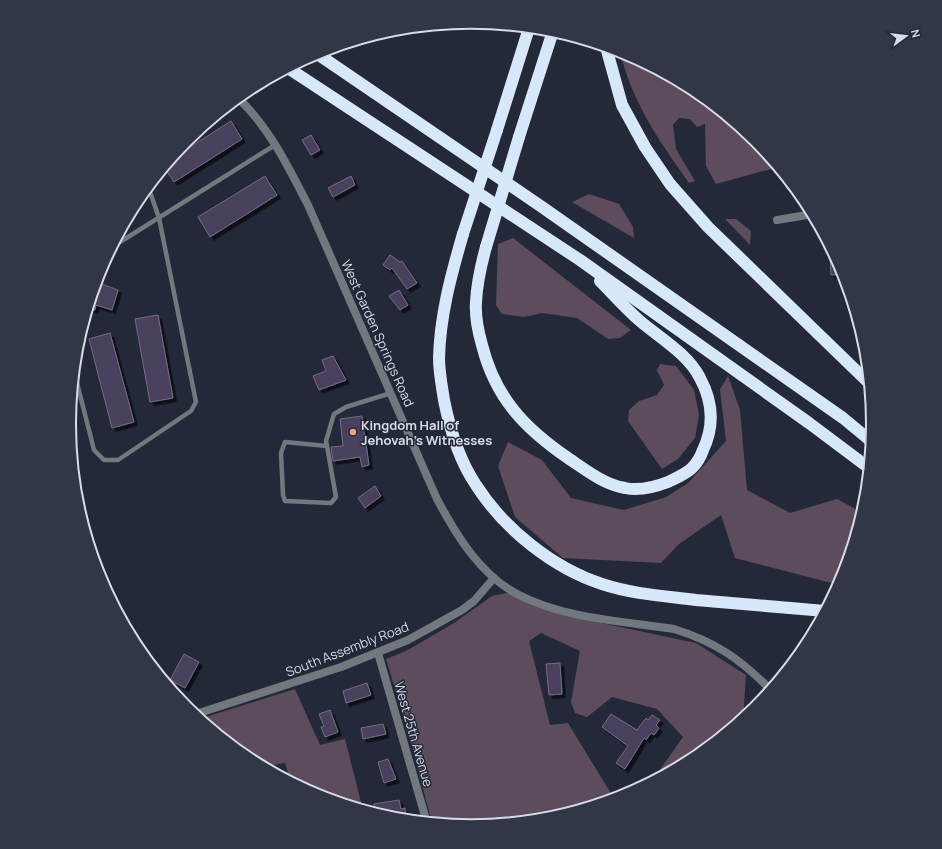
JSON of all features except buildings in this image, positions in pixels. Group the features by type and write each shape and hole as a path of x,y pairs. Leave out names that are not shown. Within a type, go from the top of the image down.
{"highway":[{"path":"527,33 463,234 444,307 439,359 442,390 449,425 460,455 476,485 492,506 536,549 583,577 604,585 628,591 663,596 820,611"},
{"path":"551,38 486,246 479,277 476,303 478,332 495,384 510,408 530,428 560,452 596,477 612,485 625,488 642,488 661,485 693,468 700,458 706,445 712,419 706,391 694,368 684,357 638,320 580,260"},
{"path":"608,54 622,105 644,147 670,184 708,227 864,378"},
{"path":"323,58 549,212 843,418 866,437"},
{"path":"293,71 580,260 864,465"}],"street":[{"name":"West Garden Springs Road","path":"242,103 263,128 275,146 308,205 448,520 478,563 494,578 518,595 538,604 567,613 674,629 691,634 735,656 767,686"},
{"path":"777,220 806,215"},
{"name":"South Assembly Road","path":"200,713 378,653 408,640 448,619 474,601 494,578"},
{"name":"West 25th Avenue","path":"378,653 425,817"}],"lane":[{"path":"120,242 275,146"},
{"path":"78,385 94,450 104,460 118,460 191,411 196,402 159,218 150,193"},
{"path":"327,446 285,442 281,453 282,495 285,501 331,503 336,497 327,446 326,441 334,414 346,407 391,393"}],"shaded area":[{"path":"622,59 669,82 691,96 732,127 751,145 772,169 716,184 706,166 705,124 697,127 690,119 679,118 673,125 676,149 695,181 689,183 657,136 639,104"},
{"path":"589,194 619,204 633,227 634,238 572,202"},
{"path":"725,219 736,219 751,231 750,245"},
{"path":"513,238 631,330 620,338 608,339 577,318 542,313 524,317 502,314 496,305 498,244"},
{"path":"660,364 676,366 694,390 699,415 695,438 678,459 662,469 628,421 629,410 639,401 657,395 664,385 657,370"},
{"path":"728,376 740,410 747,490 790,513 837,499 857,510 846,552 833,583 735,558 721,515 679,544 661,563 563,558 515,517 498,466 508,442 542,460 571,498 624,510 666,497 688,483 726,441 720,389"},
{"path":"506,593 592,621 696,643 746,675 744,711 712,738 691,753 653,775 659,771 683,737 657,709 612,697 587,717 575,713 571,702 580,651 541,633 529,641 550,725 568,723 611,794 573,807 523,817 471,820 431,818 410,738 386,659 406,651 454,623 492,596"},
{"path":"295,689 320,745 345,739 362,805 320,790 289,775 285,763 271,765 230,738 205,717"}],"place":[{"name":"Kingdom Hall of Jehovah's Witnesses","path":"353,432"}]}
